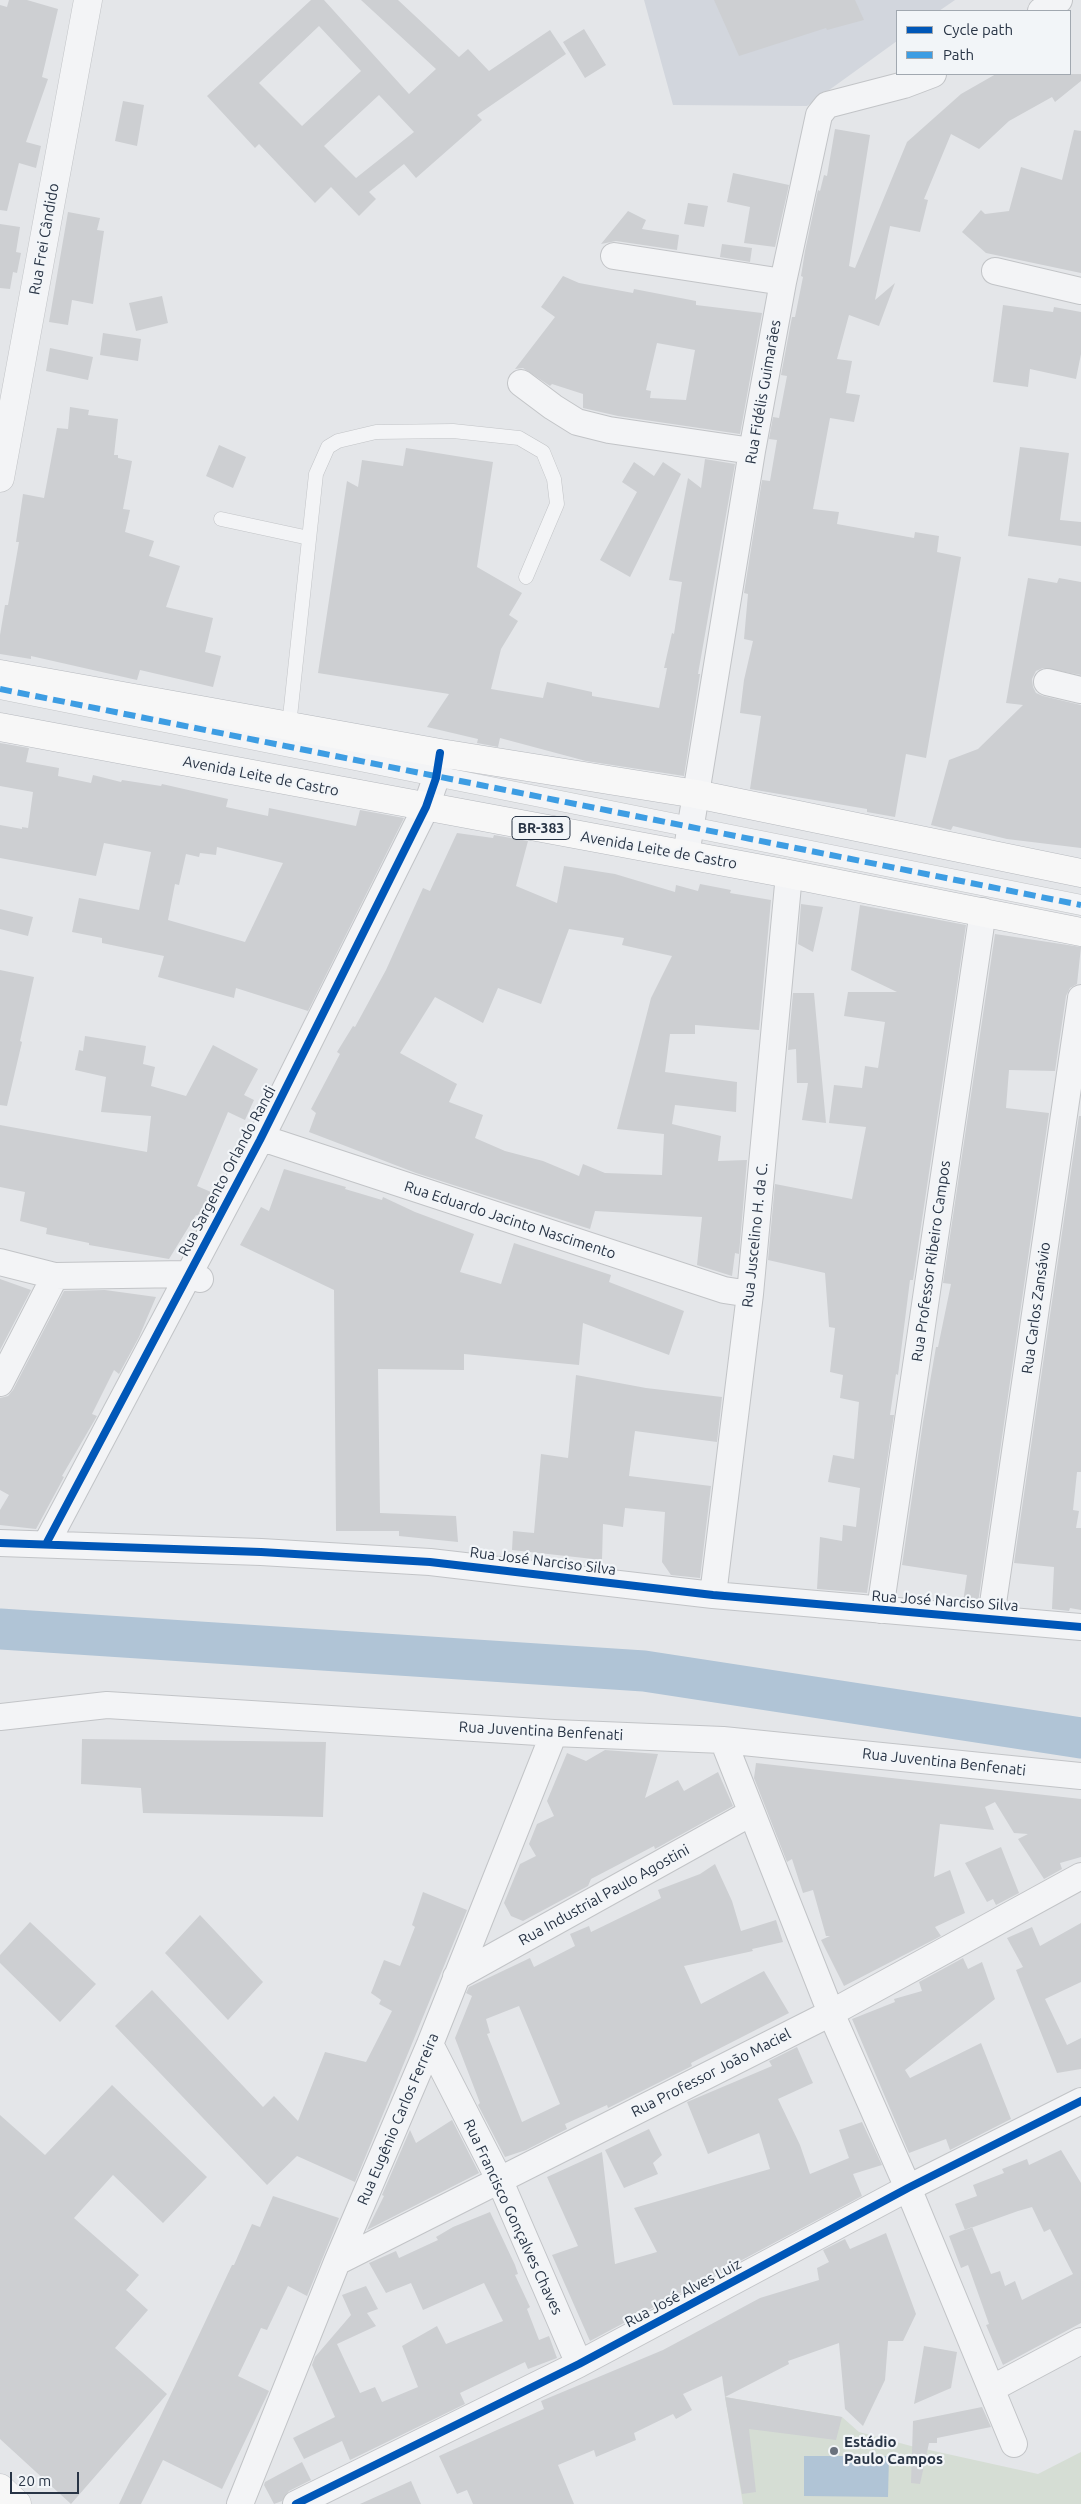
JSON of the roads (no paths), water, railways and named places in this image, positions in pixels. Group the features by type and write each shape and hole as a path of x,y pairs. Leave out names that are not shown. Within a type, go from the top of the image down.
{"main road":[{"path":"0,674 288,726 444,766 696,794 1081,873"},
{"name":"Avenida Leite de Castro","path":"0,727 789,874 983,911 1081,932"},
{"path":"0,2488 17,2504"}],"street":[{"name":"Rua Frei Cândido","path":"0,478 88,0"},
{"path":"1042,10 1059,0"},
{"name":"Rua Fidélis Guimarães","path":"686,855 752,451 783,282 819,115 827,105 904,85 930,75"},
{"path":"614,256 783,282"},
{"path":"995,271 1081,291"},
{"path":"521,383 577,422 609,430 752,451"},
{"path":"1047,682 1081,690"},
{"path":"0,690 444,766 692,826 1081,905"},
{"name":"Rua Sargento Orlando Randi","path":"54,1544 266,1141 433,808 444,766"},
{"name":"Rua Juscelino H. da C.","path":"713,1595 750,1294 789,874"},
{"name":"Rua Professor Ribeiro Campos","path":"880,1610 983,911"},
{"name":"Rua Carlos Zansávio","path":"991,1618 1081,998"},
{"name":"Rua Eduardo Jacinto Nascimento","path":"266,1141 724,1290 750,1294"},
{"path":"0,1262 55,1276 194,1277"},
{"path":"0,1383 55,1276"},
{"name":"Rua José Narciso Silva","path":"0,1543 261,1552 430,1562 713,1595 1081,1627"},
{"name":"Rua Juventina Benfenati","path":"0,1717 108,1705 554,1733 723,1740 1081,1776"},
{"name":"Rua Eugênio Carlos Ferreira","path":"240,2504 337,2262 430,2044 554,1733"},
{"path":"723,1740 831,2012 908,2188 1014,2444"},
{"name":"Rua Industrial Paulo Agostini","path":"456,1977 751,1813"},
{"name":"Rua Professor João Maciel","path":"337,2262 831,2012 1081,1876"},
{"name":"Rua Francisco Gonçalves Chaves","path":"430,2044 499,2180 579,2364"},
{"name":"Rua José Alves Luiz","path":"296,2504 579,2364 908,2188 1081,2101"},
{"path":"991,2389 1081,2341"}],"lane":[{"path":"288,726 316,474 328,448 338,441 376,432 453,431 519,438 543,452 554,479 557,504 526,577"},
{"path":"220,519 309,538"}],"water":[{"path":"804,2456 889,2456 888,2497 804,2496"}],"waterway":[{"path":"0,1629 644,1671 1081,1738"}],"place":[{"name":"Estádio Paulo Campos","path":"834,2451"}]}
